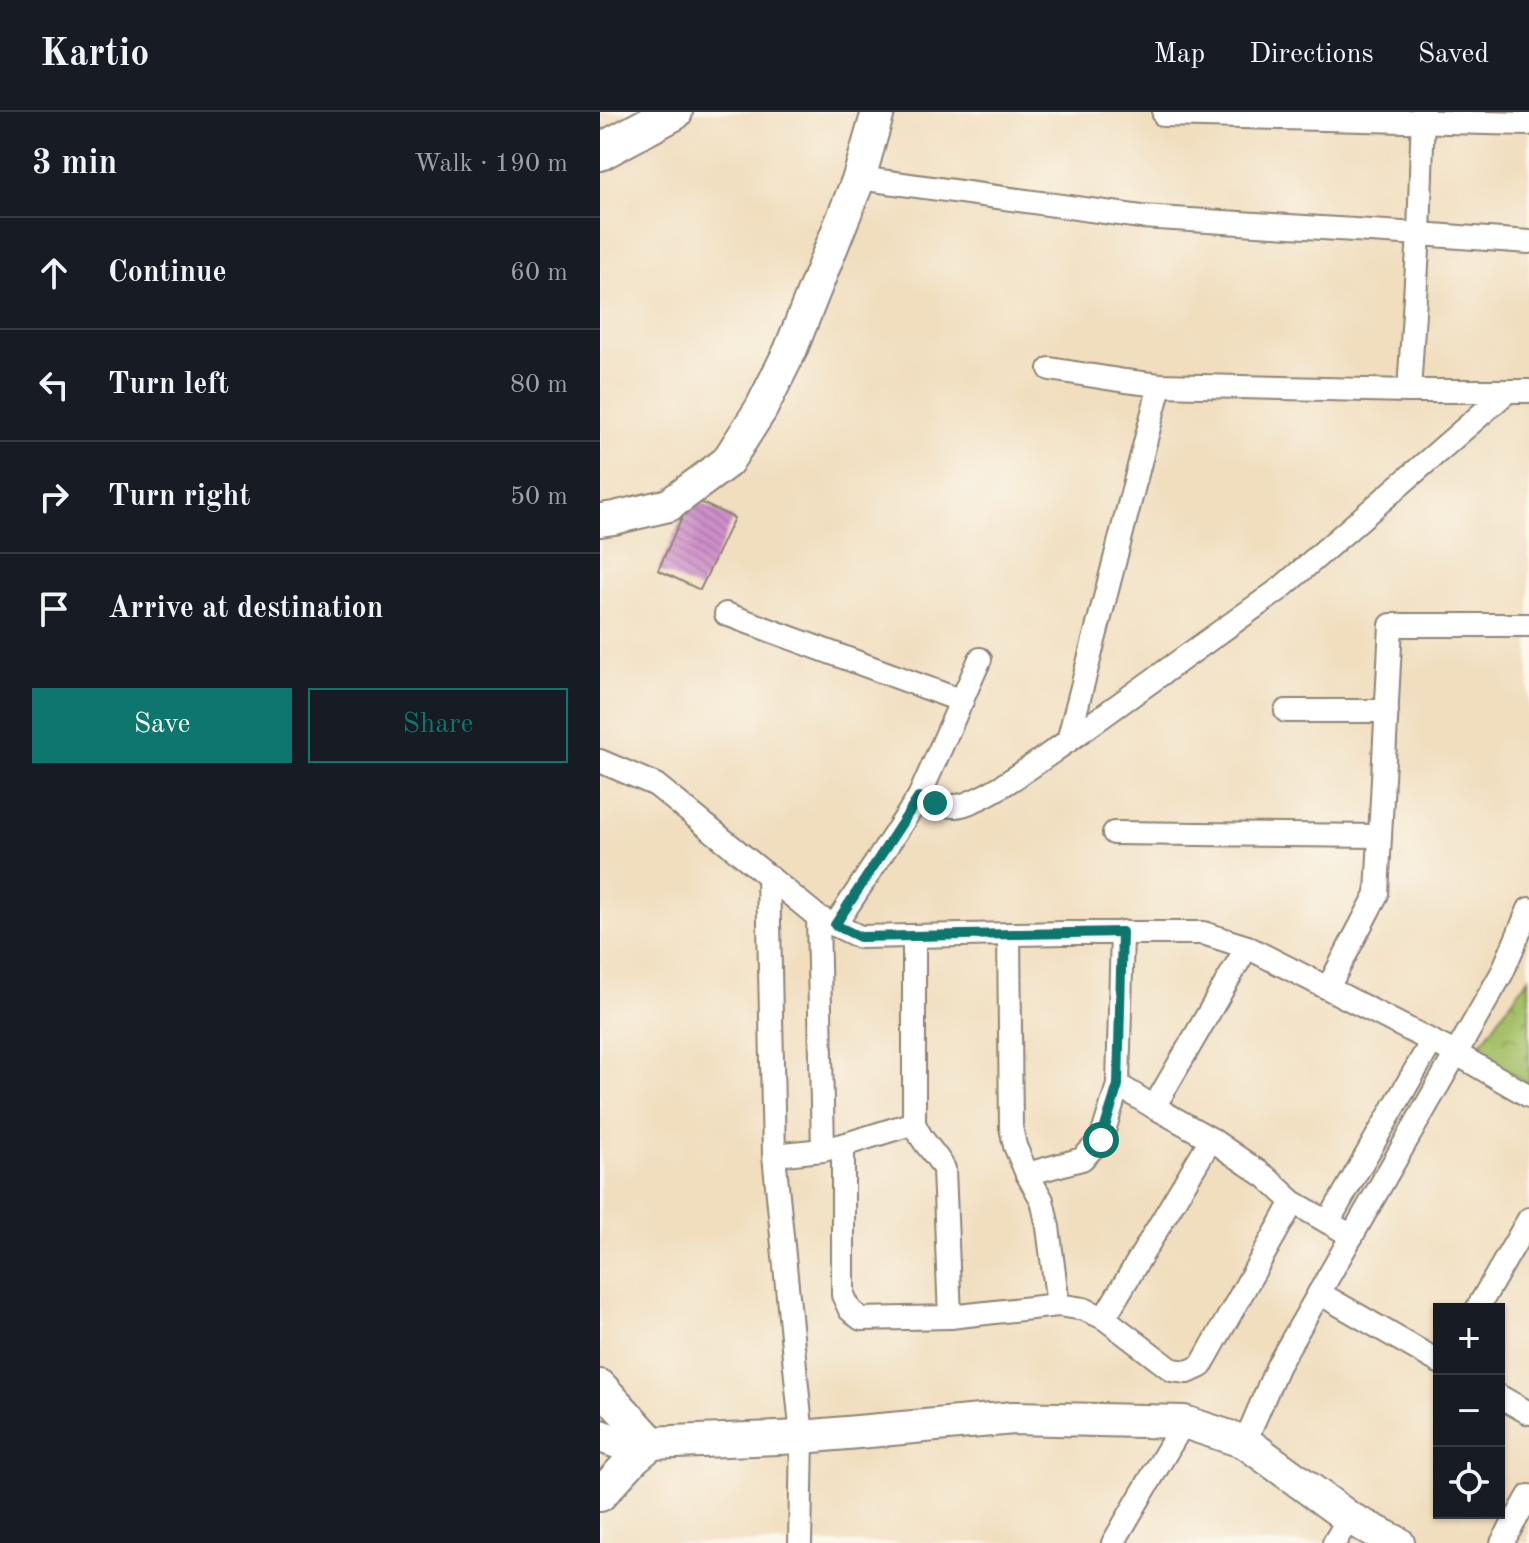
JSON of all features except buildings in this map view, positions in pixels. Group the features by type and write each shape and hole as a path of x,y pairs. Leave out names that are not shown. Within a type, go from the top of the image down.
{"main road":[{"path":"600,152 674,112"}],"street":[{"path":"600,520 669,505 727,462 761,409 790,351 859,178 878,112"},
{"path":"1164,115 1423,117 1529,124"},
{"path":"1409,391 1423,117"},
{"path":"859,178 1141,217 1529,242"},
{"path":"1050,369 1160,385 1518,391"},
{"path":"1068,741 1160,385"},
{"path":"919,797 953,807 970,803 1068,741 1280,589 1518,391"},
{"path":"726,614 962,701"},
{"path":"1328,988 1377,894 1391,625 1529,625"},
{"path":"980,659 919,797 826,921 833,1148 843,1295 850,1310 861,1319 950,1317 1058,1305 1084,1309 1104,1318 1172,1370 1188,1372 1201,1366 1293,1202"},
{"path":"1286,711 1387,711"},
{"path":"600,761 656,785 826,921 860,937 1203,933 1247,947 1457,1054 1529,1096"},
{"path":"1114,833 1380,836"},
{"path":"768,876 774,1155 802,1437 800,1543"},
{"path":"1245,1442 1278,1365 1502,973 1522,948 1529,909"},
{"path":"1027,1174 1082,1159 1101,1140 1118,1085 1122,932"},
{"path":"1009,934 1011,1127 1015,1146 1042,1200 1058,1305"},
{"path":"914,936 914,1123 920,1139 937,1155 944,1169 950,1317"},
{"path":"1154,1107 1247,947"},
{"path":"1328,1222 1432,1041"},
{"path":"1118,1085 1211,1139 1266,1177 1293,1202 1352,1236"},
{"path":"774,1155 833,1148 914,1123"},
{"path":"1104,1318 1211,1139"},
{"path":"1480,1303 1529,1219"},
{"path":"1319,1293 1433,1359"},
{"path":"600,1386 619,1444 634,1458 600,1495"},
{"path":"1505,1399 1529,1413"},
{"path":"619,1444 802,1437 1014,1418 1184,1422 1245,1442 1341,1530 1398,1543"},
{"path":"1113,1543 1184,1422"},
{"path":"1502,1543 1529,1496"}],"green space":[{"path":"1529,977 1529,1084 1475,1052"}],"route":[{"path":"935,803 919,797 835,925 860,937 1122,932 1118,1085 1101,1140"}]}
